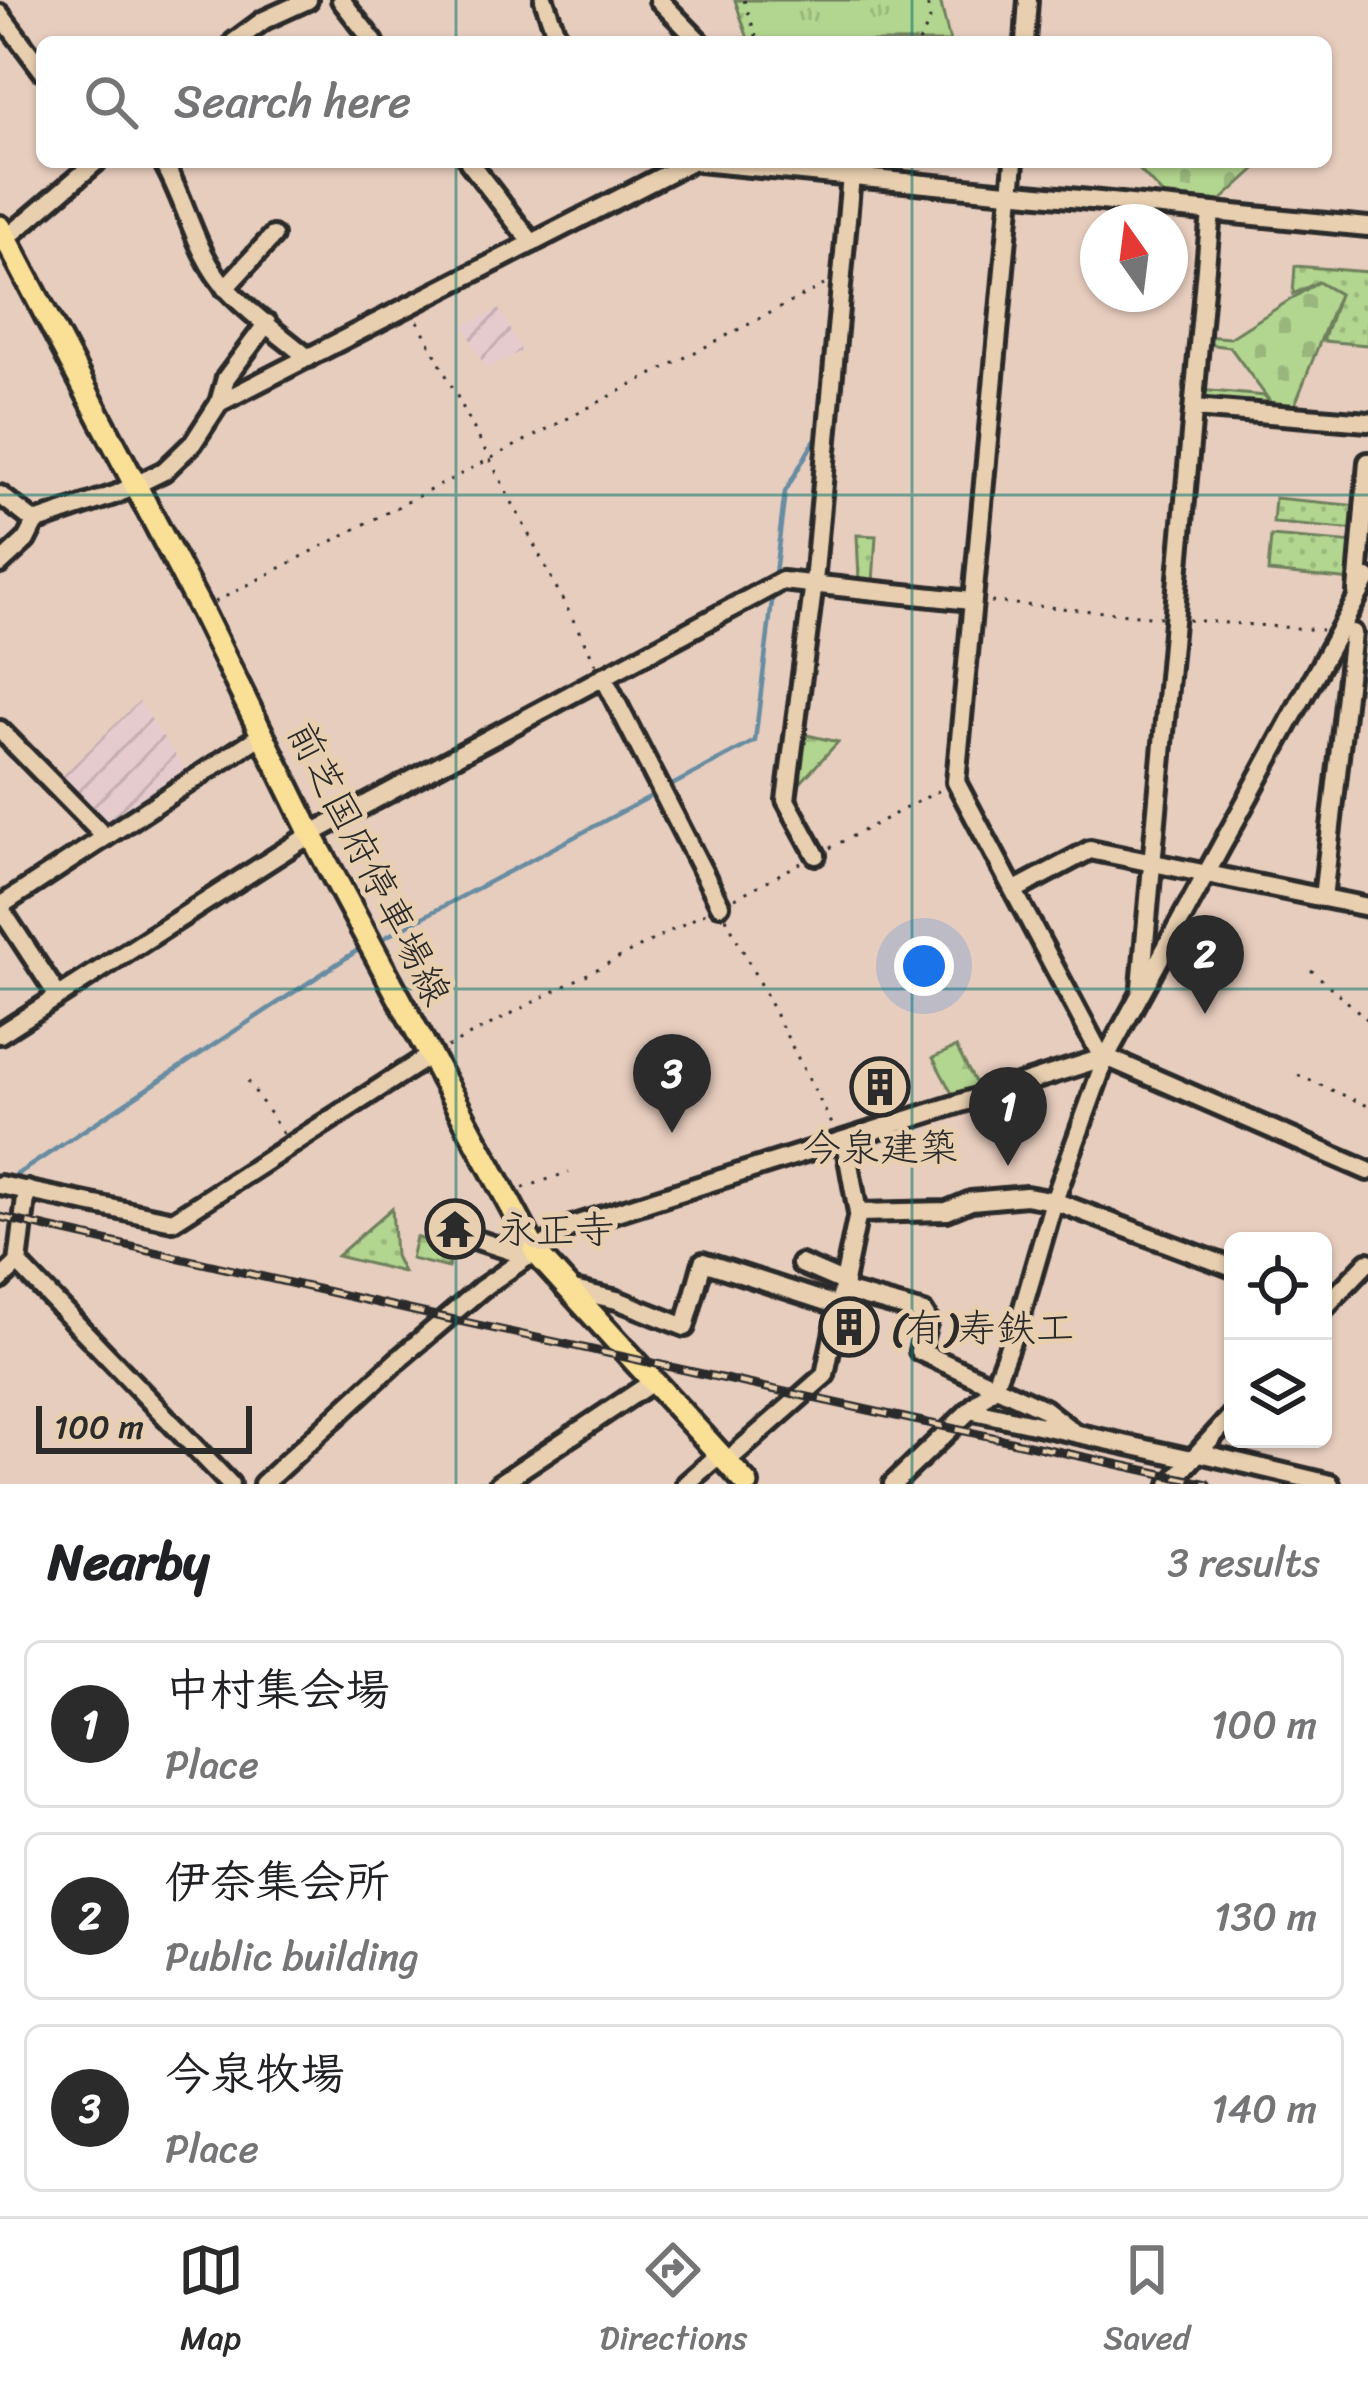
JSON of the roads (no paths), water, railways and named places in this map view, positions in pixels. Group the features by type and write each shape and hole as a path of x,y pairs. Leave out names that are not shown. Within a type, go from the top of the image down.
{"main road":[{"name":"前芝国府停車場線","path":"2,237 136,486 311,833 505,1194 533,1256 747,1484"}],"street":[{"path":"242,36 308,0"},
{"path":"341,0 369,36"},
{"path":"544,0 557,36"},
{"path":"659,0 694,36"},
{"path":"1025,36 1028,0"},
{"path":"0,14 36,62"},
{"path":"2,237 89,168"},
{"path":"166,168 225,288 308,358"},
{"path":"474,168 532,243"},
{"path":"219,404 678,168"},
{"path":"764,168 1368,227"},
{"path":"1013,168 956,782 1106,1058 1368,1171"},
{"path":"816,855 787,800 814,582 851,176"},
{"path":"1140,996 1211,212"},
{"path":"225,288 273,236"},
{"path":"0,564 26,540 35,522 136,486 164,470 193,443 219,404 226,378 267,323"},
{"path":"1194,408 1368,422"},
{"path":"1324,898 1368,462"},
{"path":"0,495 35,522"},
{"path":"1356,599 1368,578"},
{"path":"0,1034 311,833 782,580 971,601"},
{"path":"893,1484 993,1388 1106,1058 1208,873 1353,633"},
{"path":"602,676 720,905"},
{"path":"0,730 104,838"},
{"path":"58,996 0,907 263,734"},
{"path":"1015,890 1090,850 1368,907"},
{"path":"0,1185 173,1221 429,1056"},
{"path":"263,1484 481,1289 572,1226 1106,1058"},
{"path":"686,1484 825,1375 858,1213 845,1142"},
{"path":"0,1280 19,1263 27,1190"},
{"path":"858,1213 947,1211 971,1201 1026,1196 1224,1265"},
{"path":"471,1238 533,1256"},
{"path":"564,1287 617,1300 685,1327 703,1262 925,1313 928,1320 919,1351 1044,1409 1071,1430"},
{"path":"1332,1298 1368,1262"},
{"path":"19,1263 230,1484"},
{"path":"801,1264 843,1294"},
{"path":"505,1482 653,1381"},
{"path":"974,1411 1330,1484"},
{"path":"1170,1484 1224,1424"}],"waterway":[{"path":"774,581 785,492 821,429"},
{"path":"378,941 755,741 773,593"},
{"path":"10,1179 361,948"}],"railway":[{"path":"0,1217 1208,1484"}],"place":[{"name":"伊奈集会所","path":"1205,1014"},
{"name":"今泉建築","path":"880,1087"},
{"name":"今泉牧場","path":"672,1133"},
{"name":"中村集会場","path":"1008,1166"},
{"name":"永正寺","path":"455,1229"},
{"name":"(有)寿鉄工","path":"849,1327"}]}
